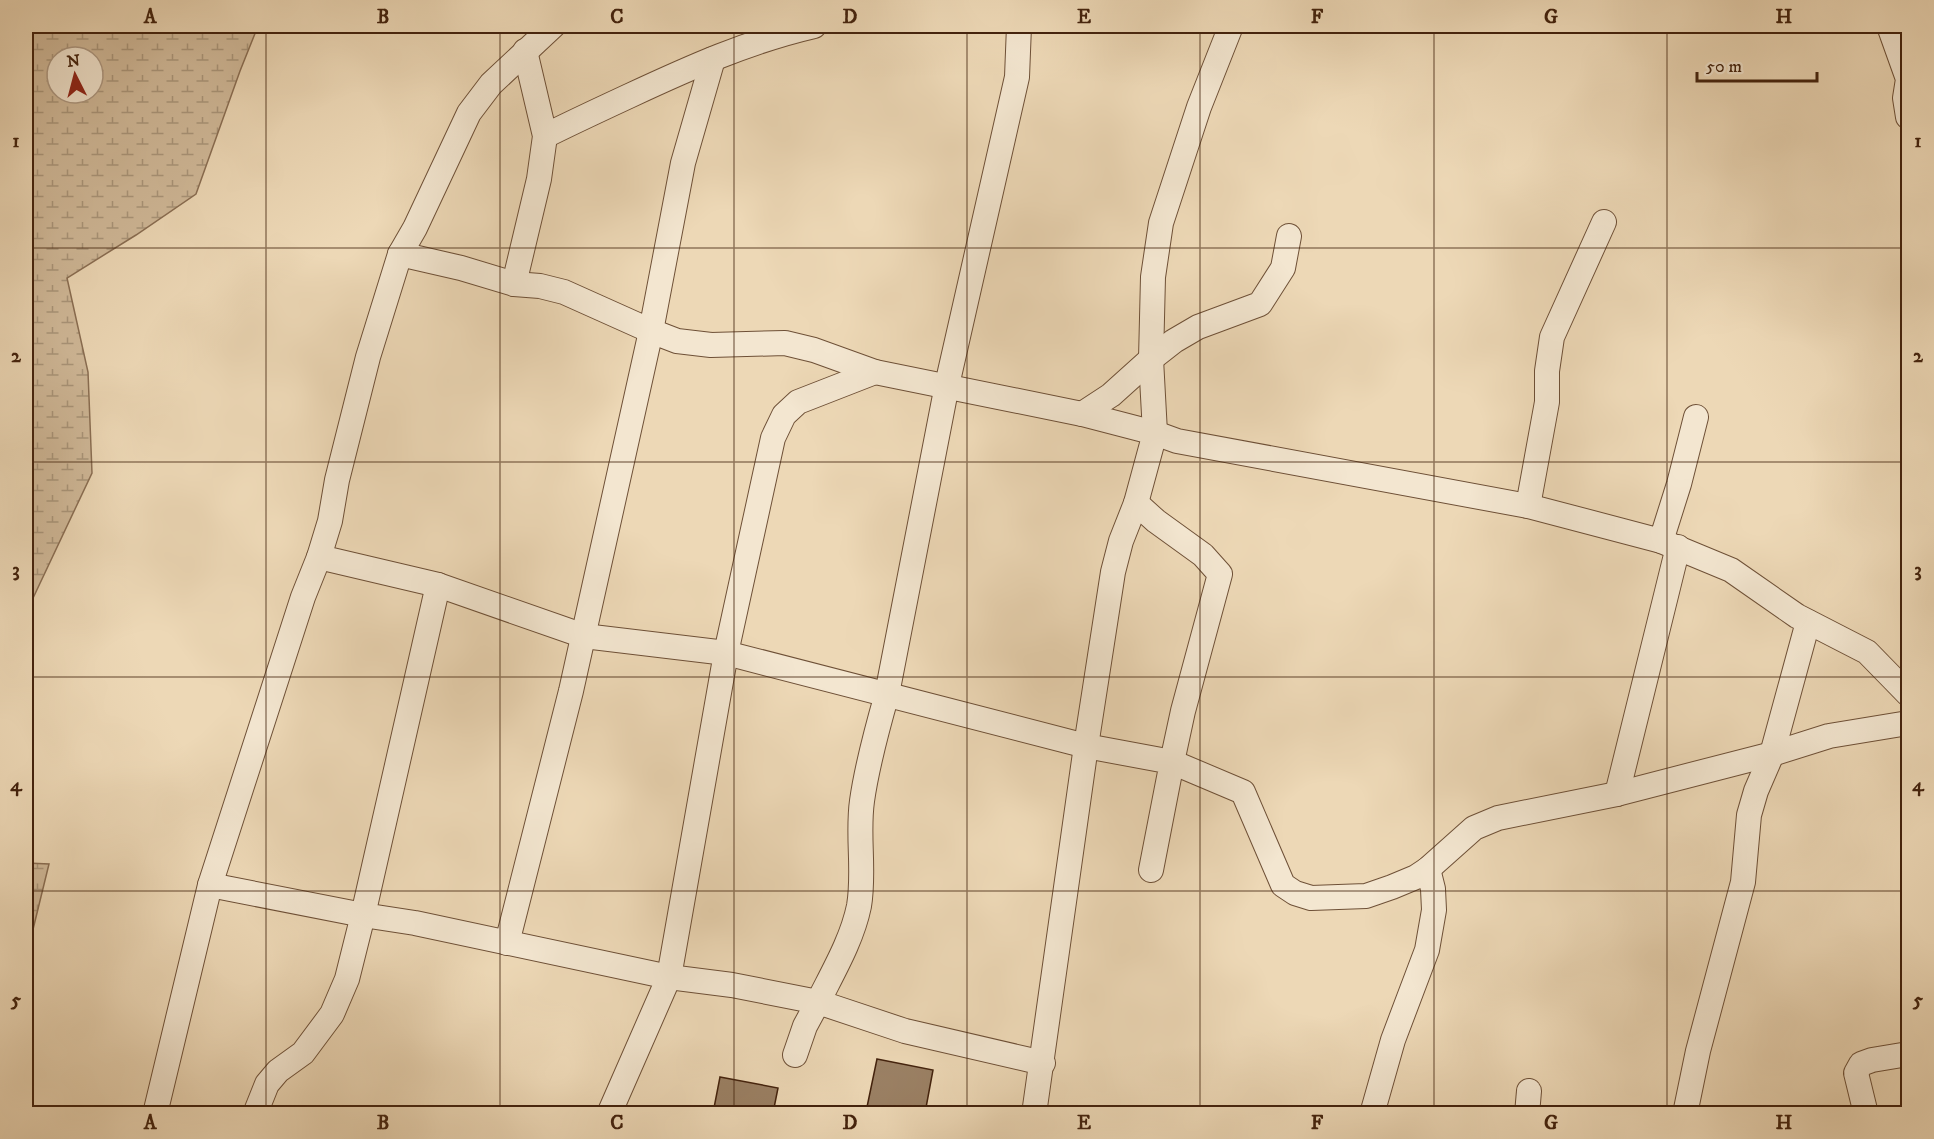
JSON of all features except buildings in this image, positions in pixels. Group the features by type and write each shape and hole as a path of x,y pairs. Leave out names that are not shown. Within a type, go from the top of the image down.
{"street":[{"path":"155,1113 210,885 303,597 330,521 368,357 400,254 415,228 469,113 491,84 553,26"},
{"path":"545,136 585,116 759,40 814,26"},
{"path":"795,1055 805,1026 846,943 858,906 862,801 887,694 947,385 1017,77 1019,26"},
{"path":"1034,1113 1113,572 1121,541 1136,503 1155,433 1151,358 1153,277 1161,223 1199,107 1231,26"},
{"path":"1889,26 1908,79 1905,98 1908,117"},
{"path":"514,284 539,178 545,136 525,51"},
{"path":"507,943 584,636 651,331 683,163 713,59"},
{"path":"1528,506 1547,402 1547,371 1552,337 1604,222"},
{"path":"1082,414 1111,395 1151,358 1198,327 1260,304 1283,268 1289,237"},
{"path":"400,254 461,268 514,284 540,286 564,292 677,341 711,345 785,343 814,350 875,372 1082,414 1177,441 1528,506 1670,544 1731,570 1808,622 1867,652 1908,694"},
{"path":"609,1113 669,977 726,653 773,438 784,415 798,402 875,372"},
{"path":"1617,794 1670,544 1679,484 1696,417"},
{"path":"1136,503 1156,521 1203,555 1220,574 1183,711 1151,870"},
{"path":"319,557 438,585 584,636 726,653 1086,746 1173,762 1243,792 1283,885 1295,893 1311,898 1366,896 1392,887 1428,869 1474,828 1498,818 1617,794 1772,754 1829,736 1908,723"},
{"path":"255,1113 267,1084 278,1071 303,1053 332,1014 347,979 438,585"},
{"path":"1685,1113 1698,1051 1743,882 1749,815 1756,791 1772,754 1808,622"},
{"path":"1372,1113 1393,1040 1426,950 1434,909 1433,889 1428,869"},
{"path":"210,885 415,923 669,977 732,985 818,1002 905,1031 1043,1063"},
{"path":"1866,1113 1856,1073 1861,1064 1908,1054"}],"green space":[{"path":"26,26 258,26 196,194 67,278 88,372 92,473 26,613"},
{"path":"26,863 49,864 26,958"}]}
